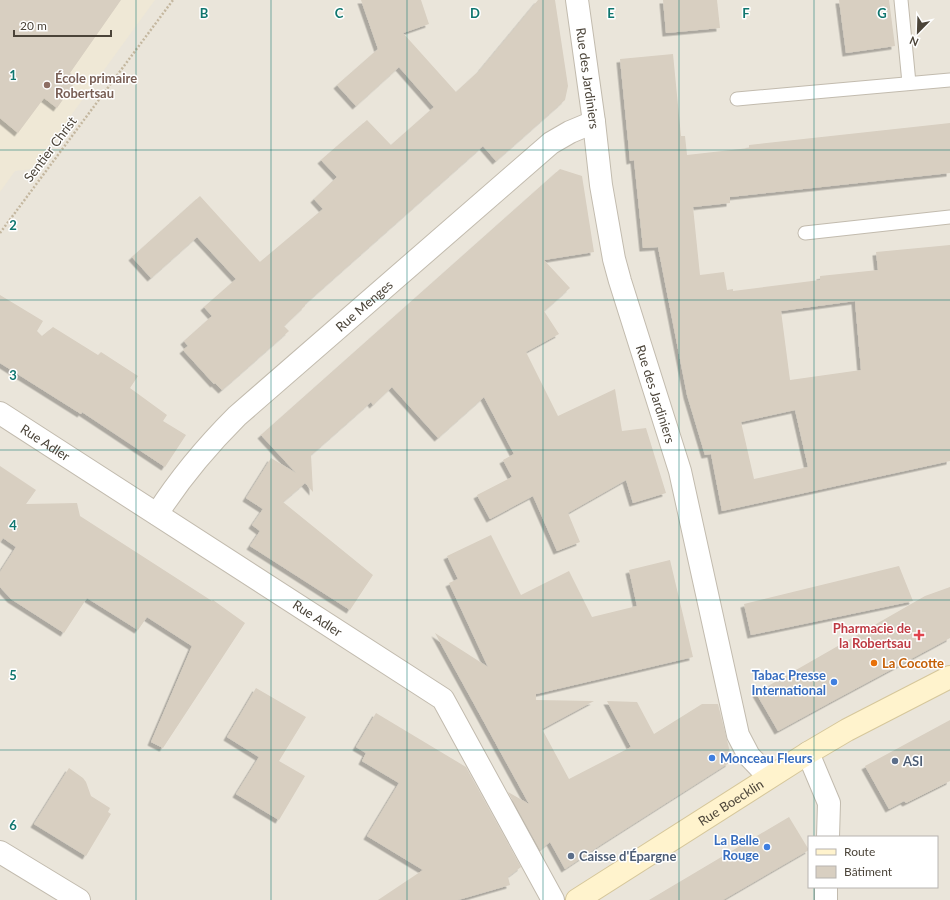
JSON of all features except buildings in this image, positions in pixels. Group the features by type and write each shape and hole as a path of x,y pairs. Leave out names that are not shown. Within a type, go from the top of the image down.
{"main road":[{"name":"Rue Boecklin","path":"577,900 808,753 847,730 950,677"}],"street":[{"name":"Rue des Jardiniers","path":"577,0 601,185 614,259 680,471 738,735 749,756 769,777"},
{"name":"Rue Menges","path":"157,514 169,495 197,459 237,416 551,143 570,132 594,122"},
{"name":"Rue Adler","path":"0,413 443,699 553,900"},
{"path":"808,753 829,803 828,836"},
{"path":"0,852 79,900"},
{"path":"826,888 826,900"}],"lane":[{"path":"901,0 909,83"},
{"path":"737,98 950,80"},
{"path":"805,233 950,217"}],"path":[{"name":"Sentier Christ","path":"0,233 173,0"}],"shaded area":[{"path":"0,0 950,0 950,900 0,900"},
{"name":"École primaire Robertsau","path":"0,0 155,0 32,169 15,171 0,192"}],"place":[{"name":"École primaire Robertsau","path":"47,85"},
{"name":"Pharmacie de la Robertsau","path":"919,635"},
{"name":"La Cocotte","path":"874,663"},
{"name":"Tabac Presse International","path":"834,682"},
{"name":"Monceau Fleurs","path":"712,758"},
{"name":"ASI","path":"895,761"},
{"name":"La Belle Rouge","path":"767,847"},
{"name":"Caisse d'Épargne","path":"571,856"}]}
